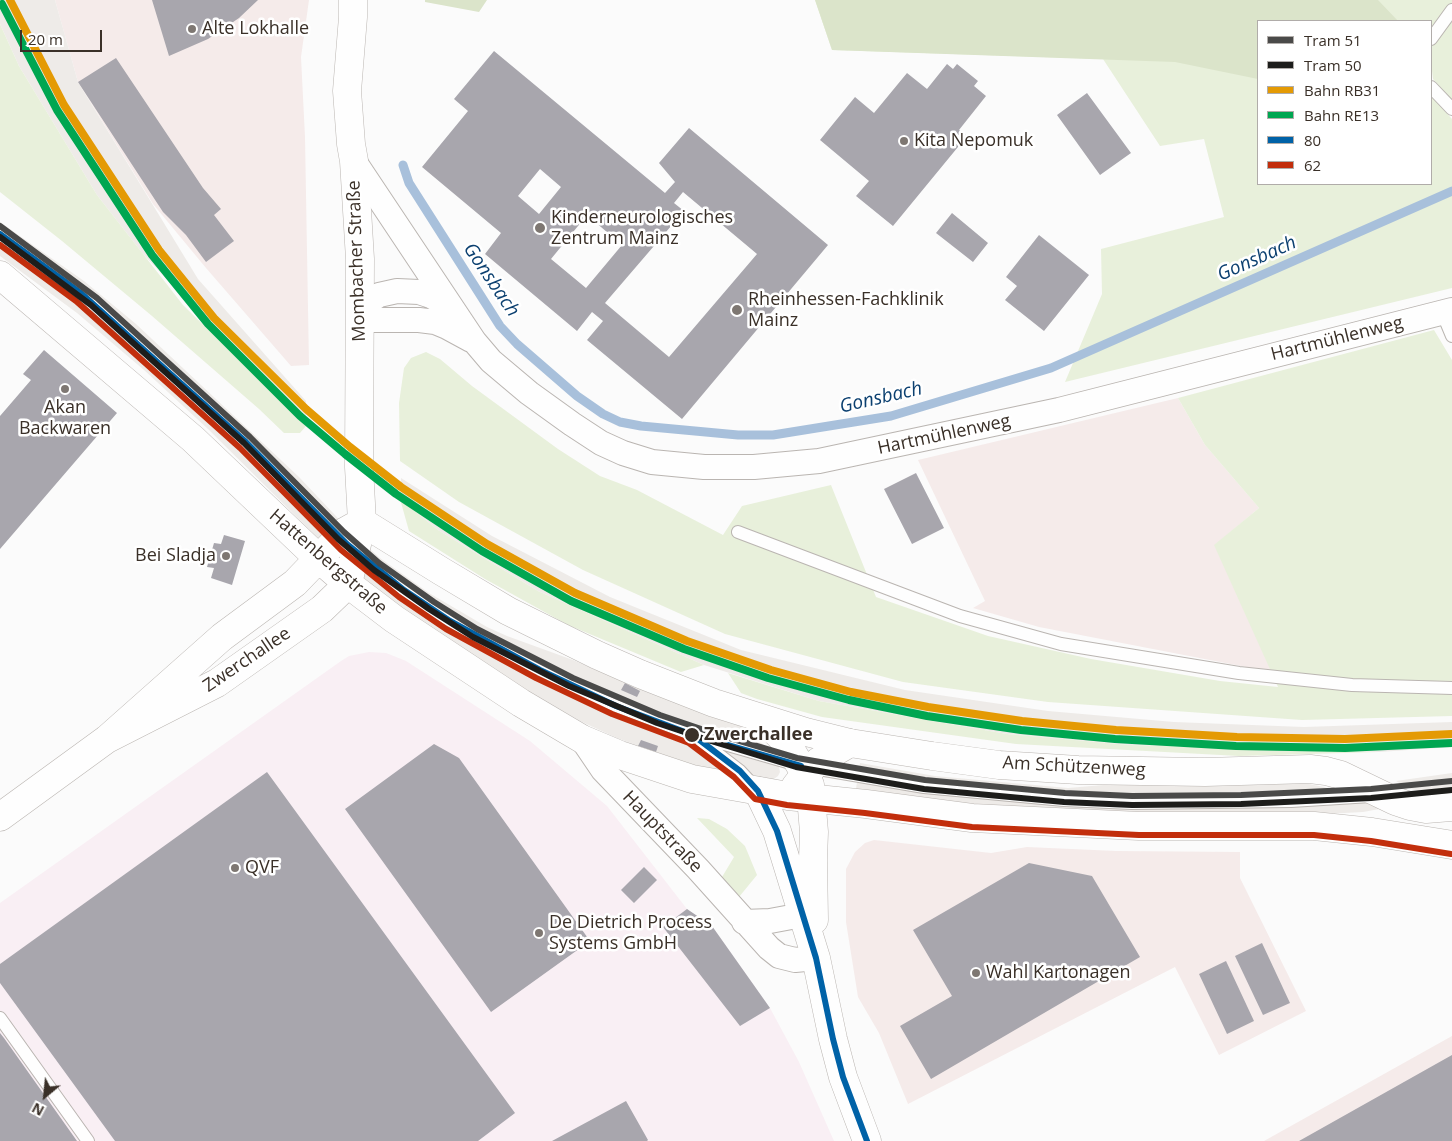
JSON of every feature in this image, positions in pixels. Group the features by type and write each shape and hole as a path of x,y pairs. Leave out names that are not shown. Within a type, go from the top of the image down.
{"main road":[{"name":"Mombacher Straße","path":"352,536 359,468 360,320 360,259 354,161 347,91 353,0"},
{"name":"Hattenbergstraße","path":"0,275 193,438 318,558 348,584 394,619 521,703 582,739 620,755 692,779 758,791 804,780"},
{"name":"Zwerchallee","path":"0,817 107,739 222,637 295,583 318,558 352,536"},
{"path":"348,584 352,536"},
{"name":"Hattenbergstraße","path":"352,536 463,585 508,610 640,674 764,720"},
{"name":"Zwerchallee","path":"107,739 217,683 322,609 348,584"},
{"path":"764,720 787,743 804,780 816,958"},
{"name":"Am Schützenweg","path":"764,720 850,743 998,764 1078,770 1205,772 1310,769 1326,771 1341,775 1395,801 1439,808"},
{"path":"775,825 804,780 834,751 850,743"},
{"path":"804,780 972,818 1139,826 1314,826 1372,832 1452,845"},
{"path":"758,791 775,825 816,958 833,1039 846,1086 867,1141"}],"street":[{"name":"Hartmühlenweg","path":"354,161 452,309 474,341 491,361 529,393 601,443 623,454 652,462 683,466 754,467 819,460 1059,410 1447,311"},
{"name":"Hartmühlenweg","path":"452,309 431,296 419,292 397,291 379,295 369,302 363,309 360,320 419,320 435,322 474,341"},
{"name":"Hauptstraße","path":"582,739 603,770 769,948 779,956 794,960 816,958"},
{"name":"Am Schützenweg","path":"1439,808 1452,820"},
{"path":"744,922 770,921 802,915"}],"lane":[{"path":"1432,38 1452,10"},
{"path":"1432,87 1452,109"},
{"name":"Hattenbergstraße","path":"0,234 82,294 352,536 376,568 424,605 493,646 590,695 804,780"},
{"name":"Hartmühlenweg","path":"1447,311 1452,336"},
{"path":"738,532 960,616 1061,644 1239,674 1352,685 1452,688"},
{"name":"Hattenbergstraße","path":"693,735 740,771 758,791"},
{"name":"Am Schützenweg","path":"804,780 924,787 1064,800 1132,803 1241,802 1384,795"},
{"path":"0,1018 88,1141"}],"shaded area":[{"path":"0,0 55,0 78,82 198,279 306,401 306,426 143,254 97,195 19,66 0,24"},
{"path":"55,0 309,0 301,57 305,137 309,365 291,366 153,204 78,82"},
{"path":"0,222 84,281 136,324 299,477 352,533 380,558 429,593 487,627 507,636 573,660 642,689 736,723 768,749 779,767 780,772 778,776 771,781 688,764 617,738 582,722 534,695 396,605 337,557 208,429 144,370 77,313 0,256"},
{"path":"1178,398 1205,445 1259,508 1215,545 1272,672 1039,627 973,608 985,601 918,460"},
{"path":"401,478 492,536 610,597 741,650 905,690 1048,711 1174,722 1304,727 1452,722 1452,747 1379,752 1130,745 1007,734 819,701 704,665 538,591 438,530 400,499"},
{"path":"369,652 386,653 406,661 530,741 607,806 687,909 712,926 770,1008 799,1062 834,1141 0,1141 0,903 341,661 349,656"},
{"path":"860,763 935,776 1068,788 1127,783 1304,783 1324,787 1385,808 1363,812 1231,819 1137,819 855,795"},
{"path":"1452,773 1452,798 1411,789 1396,781"},
{"path":"874,840 991,853 1027,847 1116,851 1240,852 1240,878 1306,1011 1219,1055 1175,967 908,1104 879,1033 858,997 846,922 846,869 855,852 865,843"},
{"path":"1452,1036 1452,1141 1264,1141"}],"green space":[{"path":"425,0 487,0 479,12 425,2"},
{"path":"815,0 1452,0 1452,100 1433,79 1432,20 1257,20 1257,185 1432,185 1432,96 1452,119 1452,288 1065,382 1102,294 1101,249 1224,217 1204,139 1160,146 1103,59 832,50"},
{"path":"815,0 1378,0 1397,20 1257,20 1257,79 1175,62 832,50"},
{"path":"0,24 19,66 97,195 183,305 306,426 300,433 284,433 152,316 0,192"},
{"path":"1434,330 1452,360 1452,716 1302,720 1048,702 903,682 725,634 583,570 459,502 400,461 399,403 404,368 411,358 426,352 440,359 472,386 558,449 600,476 637,490 723,535 742,506 831,485 876,597 988,636 1091,659 1220,681 1278,687 1214,545 1259,508 1205,445 1178,398"},
{"path":"400,499 438,530 538,591 704,665 681,672 568,625 485,579 409,531"},
{"path":"728,673 819,701 1007,734 1130,745 1379,752 1239,756 1016,744 822,717 741,693"},
{"path":"697,818 709,819 727,829 745,846 757,875 739,897 719,882 734,857"}],"building":[{"name":"Alte Lokhalle","path":"152,0 258,0 239,18 208,39 169,56"},
{"path":"494,51 665,193 675,182 659,163 689,128 828,245 682,419 587,340 603,321 592,312 577,331 485,254 501,233 422,167 468,111 454,99","holes":["540,169 561,187 539,214 518,196","683,192 757,254 669,357 605,303 684,211 674,203","587,215 622,245 586,288 551,259"]},
{"path":"116,58 203,188 221,209 214,215 234,241 206,262 186,235 163,212 78,82"},
{"path":"947,64 953,69 957,64 978,81 974,86 986,96 959,130 967,136 893,226 856,196 869,181 820,140 855,97 874,113 907,73 927,89"},
{"path":"1087,93 1131,153 1100,175 1057,115"},
{"path":"952,213 988,243 973,262 936,233"},
{"path":"1039,235 1089,275 1044,331 1005,300 1017,286 1006,277"},
{"path":"44,350 117,413 0,549 0,416 31,380 23,374"},
{"path":"916,473 944,528 912,544 884,489"},
{"name":"Bei Sladja","path":"224,535 245,541 232,585 211,578 214,568 207,567 214,543 221,544"},
{"path":"625,683 640,691 637,697 621,690"},
{"path":"641,740 658,746 656,752 638,746"},
{"path":"434,744 459,758 590,941 491,1012 345,809"},
{"name":"QVF","path":"267,772 515,1113 478,1141 115,1141 0,983 0,964"},
{"path":"1029,863 1092,876 1140,957 931,1079 900,1026 952,996 913,930"},
{"path":"644,867 657,880 634,903 621,890"},
{"path":"687,909 712,926 770,1008 740,1026 663,927"},
{"path":"1262,943 1290,1003 1263,1015 1235,956"},
{"path":"1226,961 1254,1021 1227,1034 1199,974"},
{"path":"0,1033 4,1038 77,1141 0,1141"},
{"path":"1452,1055 1452,1141 1299,1141"},
{"path":"626,1101 647,1141 552,1141"}],"waterway":[{"name":"Gonsbach","path":"403,165 409,183 500,326 517,344 577,396 603,414 620,422 641,426 738,435 773,435 891,416 1051,368 1452,191"}],"tram line":[{"name":"51","path":"0,226 97,298 250,437 344,532 379,563 434,602 477,629 573,678 660,715 797,758 925,780 1065,793 1132,796 1241,795 1371,789 1452,781"},
{"name":"50","path":"0,237 91,305 244,443 338,539 374,570 473,637 569,686 657,723 796,767 924,789 1064,802 1132,805 1241,804 1371,798 1452,790"}],"rail line":[{"name":"RB31","path":"10,0 64,105 159,250 214,318 306,409 401,487 487,544 575,593 687,641 771,670 851,692 928,707 1022,721 1116,730 1237,737 1345,739 1452,734"},
{"name":"RE13","path":"2,4 57,110 152,255 208,324 300,416 396,494 482,551 571,601 684,649 768,678 849,700 927,716 1021,730 1115,739 1236,746 1345,748 1452,743"}],"transit line":[{"name":"80","path":"0,234 82,294 246,442 347,544 404,590 450,621 540,670 616,706 693,735 740,771 758,791 777,831 816,958 843,1077 867,1141"},
{"name":"62","path":"0,245 76,301 240,448 341,550 399,597 446,629 536,678 612,714 689,743 734,777 755,799 787,805 972,827 1139,835 1314,835 1371,841 1451,854"},
{"name":"80","path":"710,740 801,766"}],"place":[{"name":"Alte Lokhalle","path":"192,29"},
{"name":"Kita Nepomuk","path":"904,141"},
{"name":"Kinderneurologisches Zentrum Mainz","path":"540,228"},
{"name":"Rheinhessen-Fachklinik Mainz","path":"737,310"},
{"name":"Akan Backwaren","path":"65,389"},
{"name":"Bei Sladja","path":"226,556"},
{"name":"Zwerchallee","path":"692,735"},
{"name":"QVF","path":"235,868"},
{"name":"De Dietrich Process Systems GmbH","path":"539,933"},
{"name":"Wahl Kartonagen","path":"976,973"}]}
